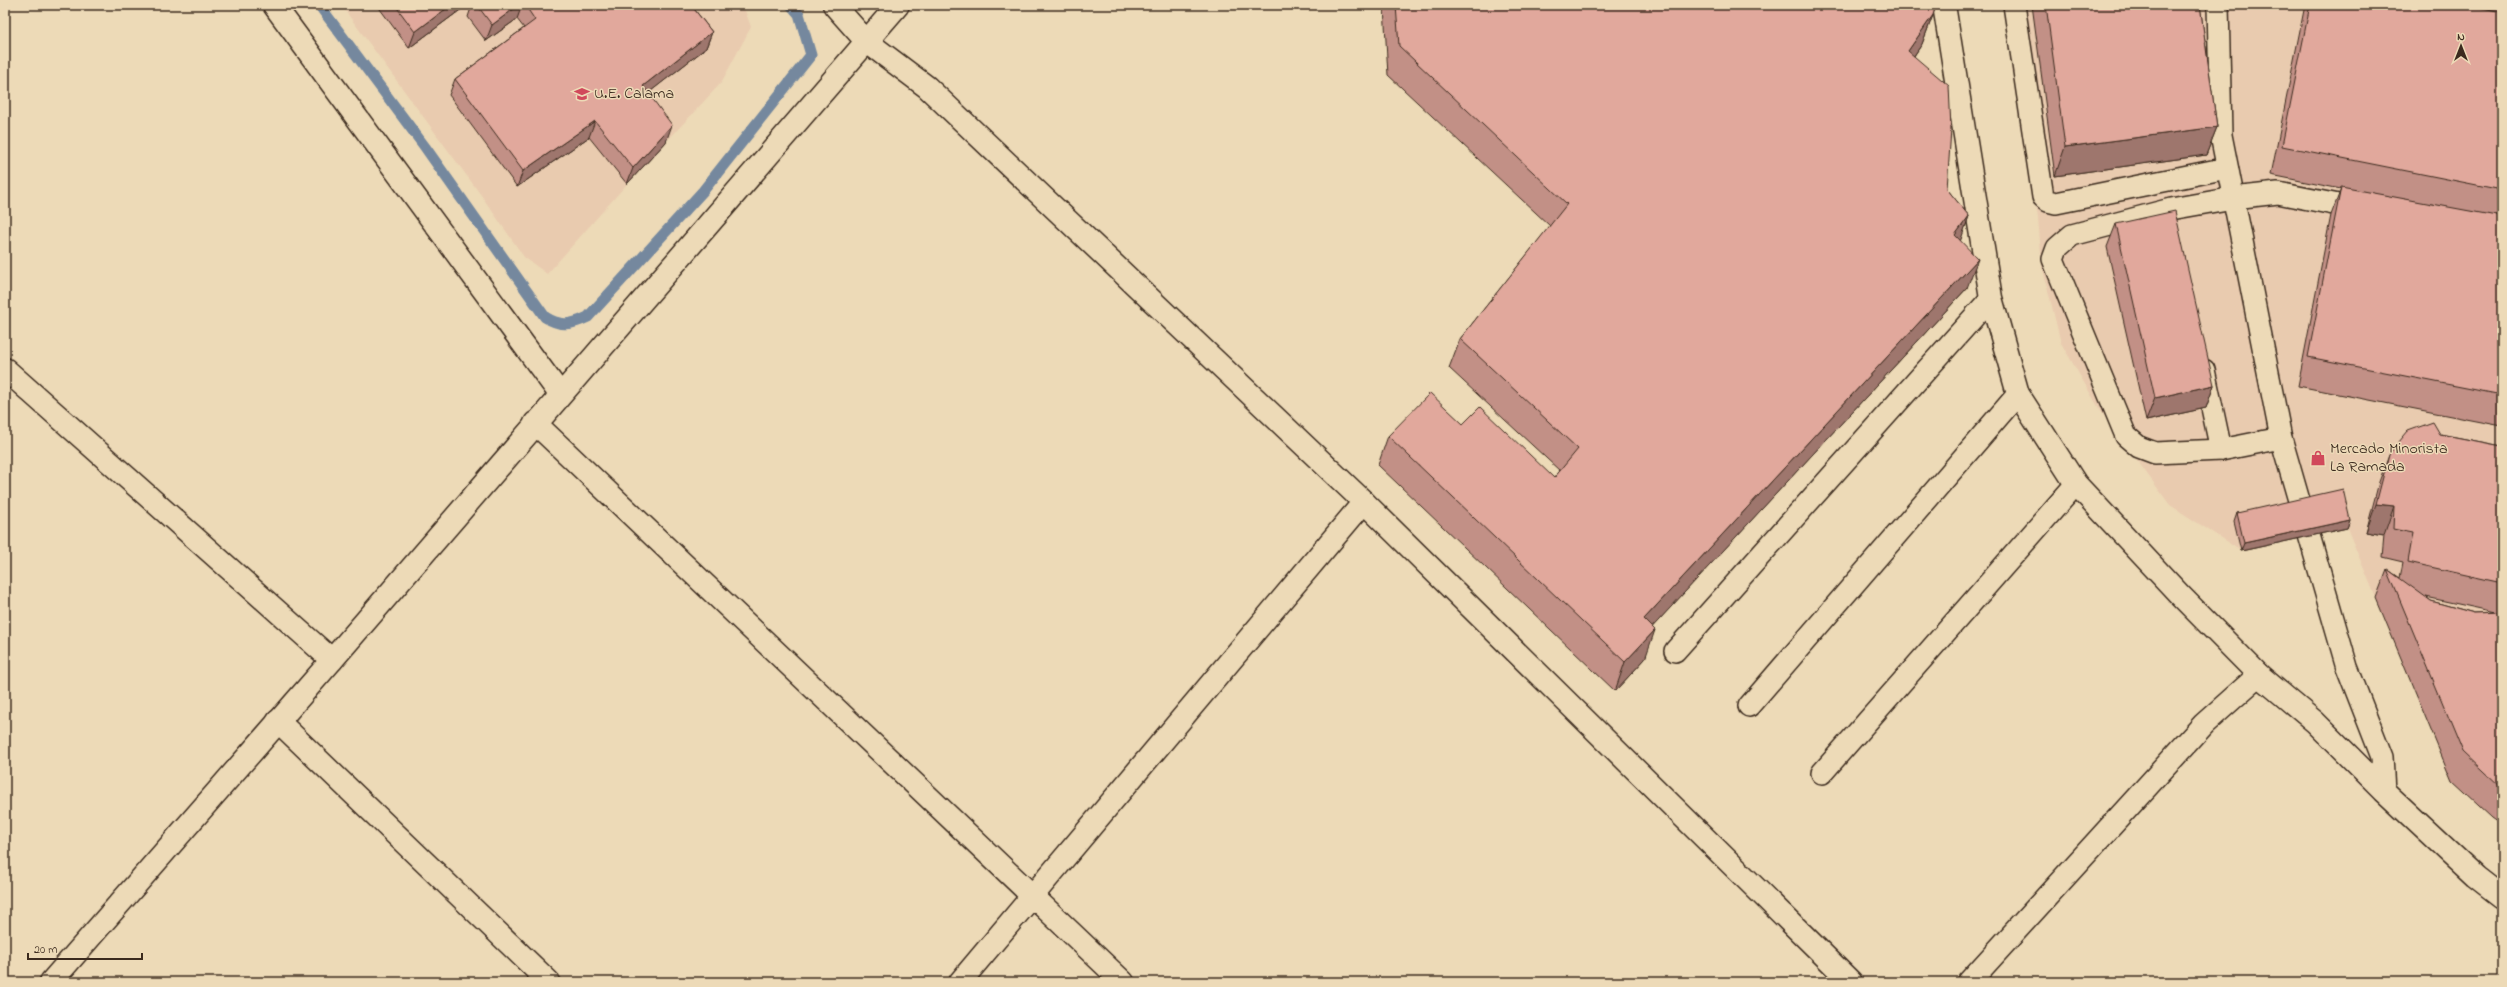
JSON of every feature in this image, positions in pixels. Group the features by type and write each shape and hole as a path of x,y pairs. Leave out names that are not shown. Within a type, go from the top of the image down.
{"street":[{"path":"274,5 560,394"},
{"path":"834,5 866,41 927,87 1364,502 1851,982"},
{"path":"51,982 332,660 560,394 898,5"},
{"path":"1944,5 1991,298 2018,394 2076,484 2259,675 2315,722 2384,791 2475,876 2502,897"},
{"path":"5,369 332,660"},
{"path":"535,423 1123,982"},
{"path":"960,982 1034,896 1364,502"},
{"path":"1969,982 2204,724 2259,675"},
{"path":"278,721 549,982"}],"lane":[{"path":"2014,5 2043,197 2048,201 2056,203 2227,168"},
{"path":"2218,5 2221,135 2281,438 2347,667 2382,757 2384,791"},
{"path":"2281,438 2221,450 2155,454 2139,447 2126,436 2053,259 2057,248 2072,235 2172,217 2233,198 2278,193 2386,214"},
{"path":"1675,651 1991,298"},
{"path":"2200,349 2221,450"},
{"path":"1749,706 2018,394"},
{"path":"1822,773 2076,484"}],"shaded area":[{"path":"341,5 743,5 751,27 721,83 627,184 547,274 524,257 481,195"},
{"name":"Mercado Minorista La Ramada","path":"2003,5 2502,5 2502,825 2492,818 2452,781 2347,528 2241,551 2170,505 2100,410 2061,343 2042,266 2038,217"}],"building":[{"path":"395,5 451,5 415,32"},
{"path":"477,5 519,5 492,25"},
{"path":"525,5 691,5 712,32 643,86 672,125 633,168 595,121 523,171 455,79 535,20"},
{"path":"1396,5 1936,5 1933,15 1908,51 1949,86 1951,129 1947,189 1969,216 1955,235 1978,259 1644,619 1655,630 1625,662 1388,436 1430,393 1463,424 1480,407 1554,478 1578,449 1460,339 1567,204 1399,46"},
{"path":"2046,5 2200,5 2217,127 2065,147"},
{"path":"2310,5 2468,5 2502,12 2502,190 2282,146"},
{"path":"2341,187 2502,217 2502,395 2308,357"},
{"path":"2175,211 2214,385 2155,398 2116,224"},
{"path":"2433,422 2440,434 2502,446 2502,583 2408,562 2413,533 2393,529 2394,506 2376,504 2389,454 2408,431"},
{"path":"2343,489 2350,520 2244,543 2237,513"},
{"path":"2387,569 2431,601 2474,613 2502,612 2502,789 2463,752"}],"waterway":[{"path":"319,5 425,147 545,317 561,324 576,322 588,317 703,191 811,55 799,14 791,5"}],"place":[{"name":"U.E. Calama","path":"582,94"},
{"name":"Mercado Minorista La Ramada","path":"2318,458"}]}
